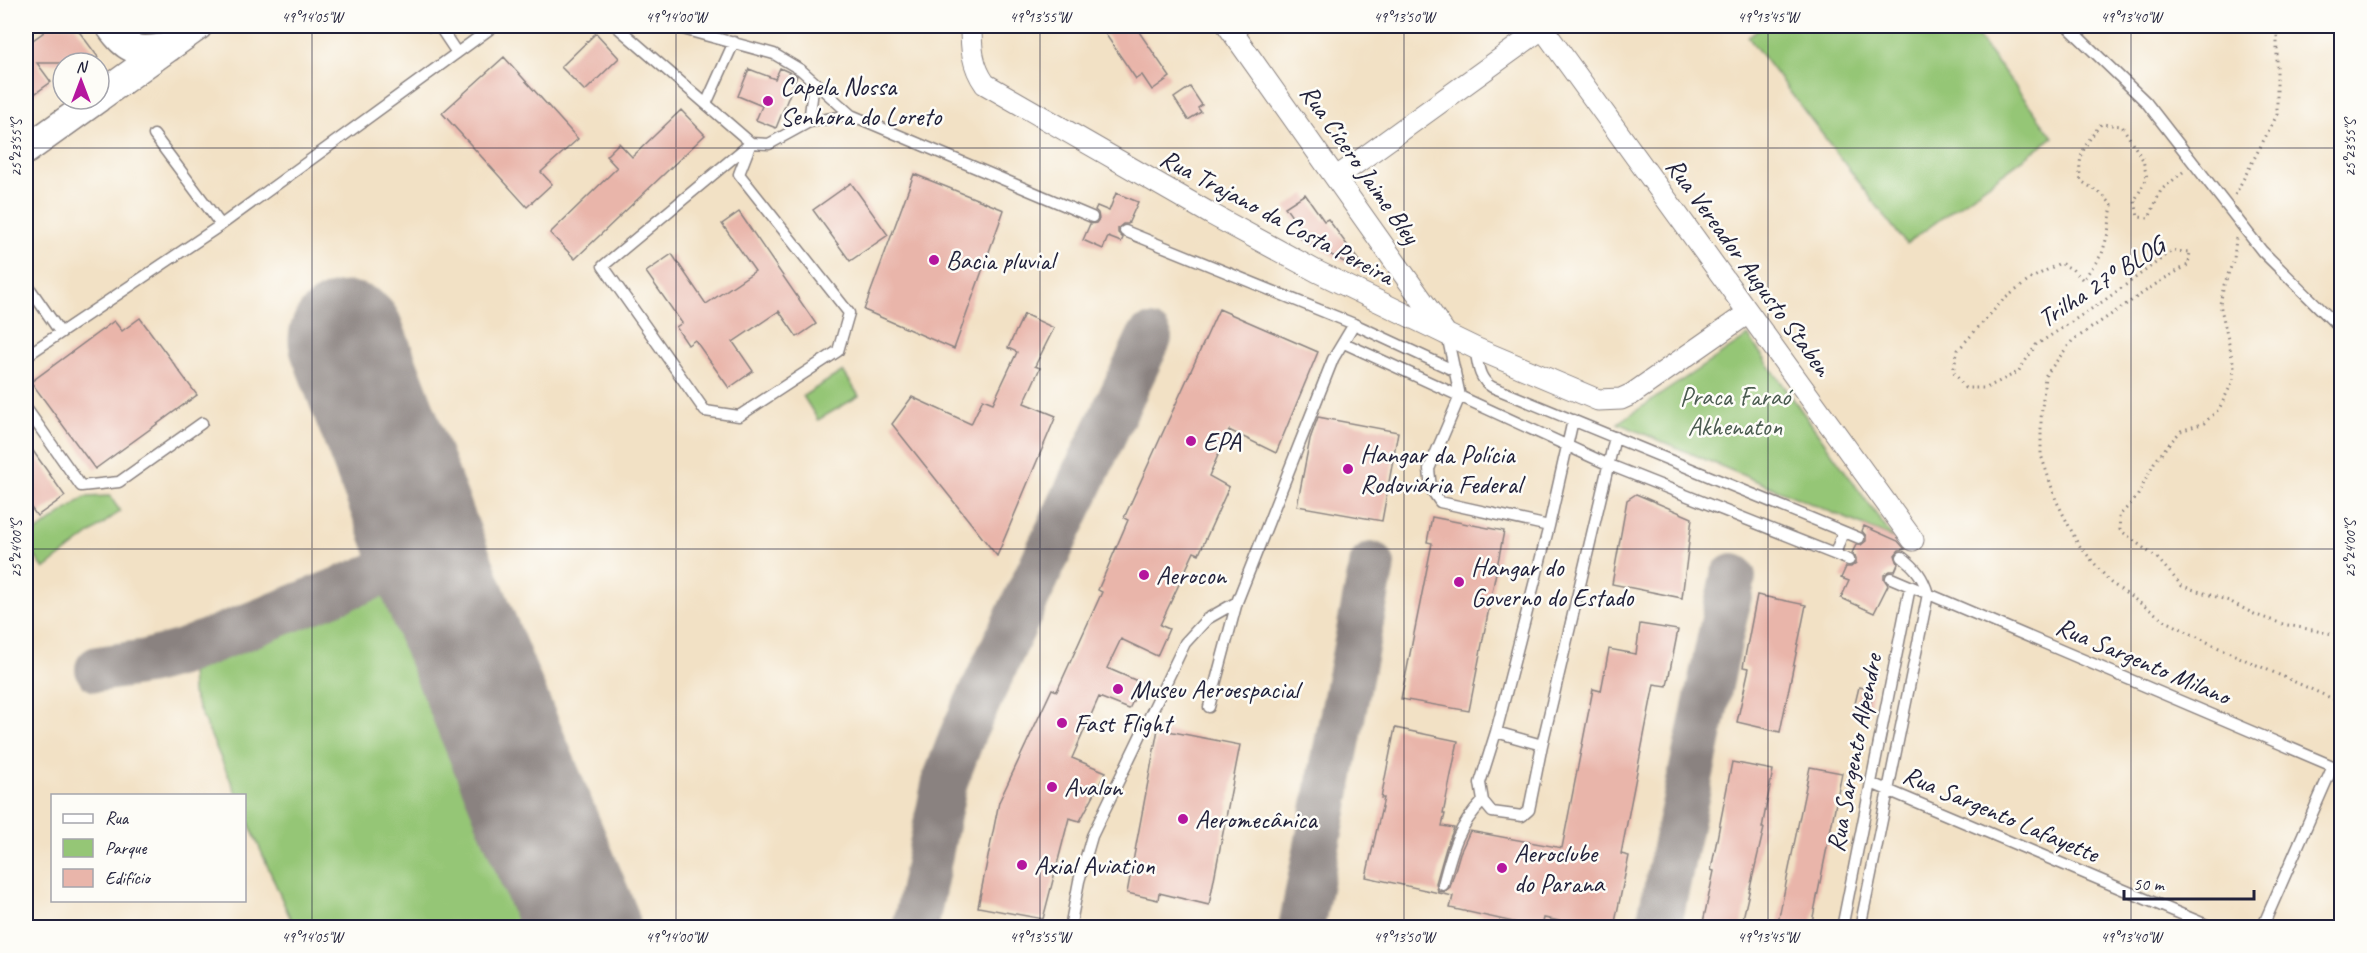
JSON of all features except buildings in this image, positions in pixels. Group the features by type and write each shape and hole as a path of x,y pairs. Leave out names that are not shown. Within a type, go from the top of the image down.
{"main road":[{"path":"111,89 198,26"},
{"path":"116,34 143,50 169,47"},
{"path":"111,81 120,67 116,34"},
{"path":"26,150 80,111"}],"street":[{"name":"Rua Trajano da Costa Pereira","path":"971,26 973,59 978,75 986,84 1269,246 1374,301 1584,396 1609,401 1632,394 1748,313"},
{"name":"Rua Cícero Jaime Bley","path":"1228,26 1447,335"},
{"path":"1337,177 1542,27"},
{"name":"Rua Vereador Augusto Staben","path":"1542,27 1748,313 1907,548"}],"lane":[{"path":"440,26 457,53"},
{"path":"26,356 221,225 494,26"},
{"path":"616,26 751,143 769,144 809,122 851,115"},
{"path":"672,26 774,54 801,70 851,115 1092,217"},
{"path":"2067,26 2146,102 2262,251 2342,330"},
{"path":"706,104 734,42"},
{"path":"809,122 814,82"},
{"path":"154,135 221,225"},
{"path":"751,143 740,174 849,313 838,351 739,416 705,411 603,266 751,143"},
{"path":"1125,231 1354,324 1455,371"},
{"path":"26,283 60,332"},
{"path":"1209,707 1237,602 1333,359 1354,324"},
{"path":"1447,335 1460,396 1429,469 1431,489 1440,502 1549,526"},
{"path":"1344,343 1607,464 1849,560"},
{"path":"1475,348 1481,377 1486,384 1859,538"},
{"path":"26,408 81,486 119,482 202,423"},
{"path":"1573,420 1549,526 1496,732 1480,783 1483,801 1492,812 1522,816 1529,810 1542,745 1615,437"},
{"path":"1834,554 1843,532"},
{"path":"1907,548 1928,594"},
{"name":"Rua Sargento Milano","path":"1891,578 2337,768"},
{"name":"Rua Sargento Alpendre","path":"1842,927 1910,586"},
{"name":"Rua Sargento Alpendre","path":"1860,927 1928,594"},
{"path":"1070,927 1079,881 1092,836 1185,643 1207,620 1237,602"},
{"path":"1892,679 1910,682"},
{"path":"1496,732 1542,745"},
{"path":"2262,927 2337,768"},
{"name":"Rua Sargento Lafayette","path":"1871,783 2214,927"},
{"path":"1443,885 1454,842 1468,817 1483,801"},
{"path":"1849,894 1866,897"}],"path":[{"path":"2277,26 2277,115 2229,208 2236,237 2234,260 2224,285 2220,304 2234,366 2233,381 2219,409 2204,423 2181,431 2154,462 2137,497 2119,516 2120,530 2158,559 2182,586 2229,601 2256,615 2283,624 2342,636"},
{"name":"Trilha 27º BLOG","path":"2194,163 2161,190 2150,218 2138,217 2135,200 2147,178 2143,160 2122,126 2101,124 2087,142 2078,167 2081,181 2103,195 2112,205 2102,254 2083,280 2072,269 2060,263 2032,278 2003,300 1958,350 1953,371 1965,388 1986,388 2018,372 2036,345 2105,300 2172,251 2190,252 2188,265 2072,341 2045,376 2041,419 2041,455 2056,500 2078,544 2111,583 2175,625 2221,649 2342,703"}],"green space":[{"path":"1763,26 1970,26 2053,137 1906,244 1748,37"},
{"name":"Praca Faraó Akhenaton","path":"1748,336 1893,538 1618,423"},
{"path":"843,371 859,396 818,420 803,396"},
{"path":"110,496 120,511 44,569 26,544 26,539 85,497"},
{"path":"383,581 404,585 543,927 294,927 246,816 246,794 237,794 192,693 191,667"}],"taxiway":[{"path":"915,928 945,781 964,731 1149,338"},
{"path":"1301,928 1372,565"},
{"path":"98,669 147,662 180,653 377,575 415,578 446,600"},
{"path":"1658,928 1733,577"}],"runway":[{"path":"347,340 446,600 582,928"}],"place":[{"name":"Capela Nossa Senhora do Loreto","path":"768,101"},
{"name":"Bacia pluvial","path":"934,260"},
{"name":"EPA","path":"1191,441"},
{"name":"Hangar da Polícia Rodoviária Federal","path":"1348,469"},
{"name":"Aerocon","path":"1144,575"},
{"name":"Hangar do Governo do Estado","path":"1459,582"},
{"name":"Museu Aeroespacial","path":"1118,689"},
{"name":"Fast Flight","path":"1062,723"},
{"name":"Avalon","path":"1052,787"},
{"name":"Aeromecânica","path":"1183,819"},
{"name":"Axial Aviation","path":"1022,865"},
{"name":"Aeroclube do Parana","path":"1502,868"}]}
